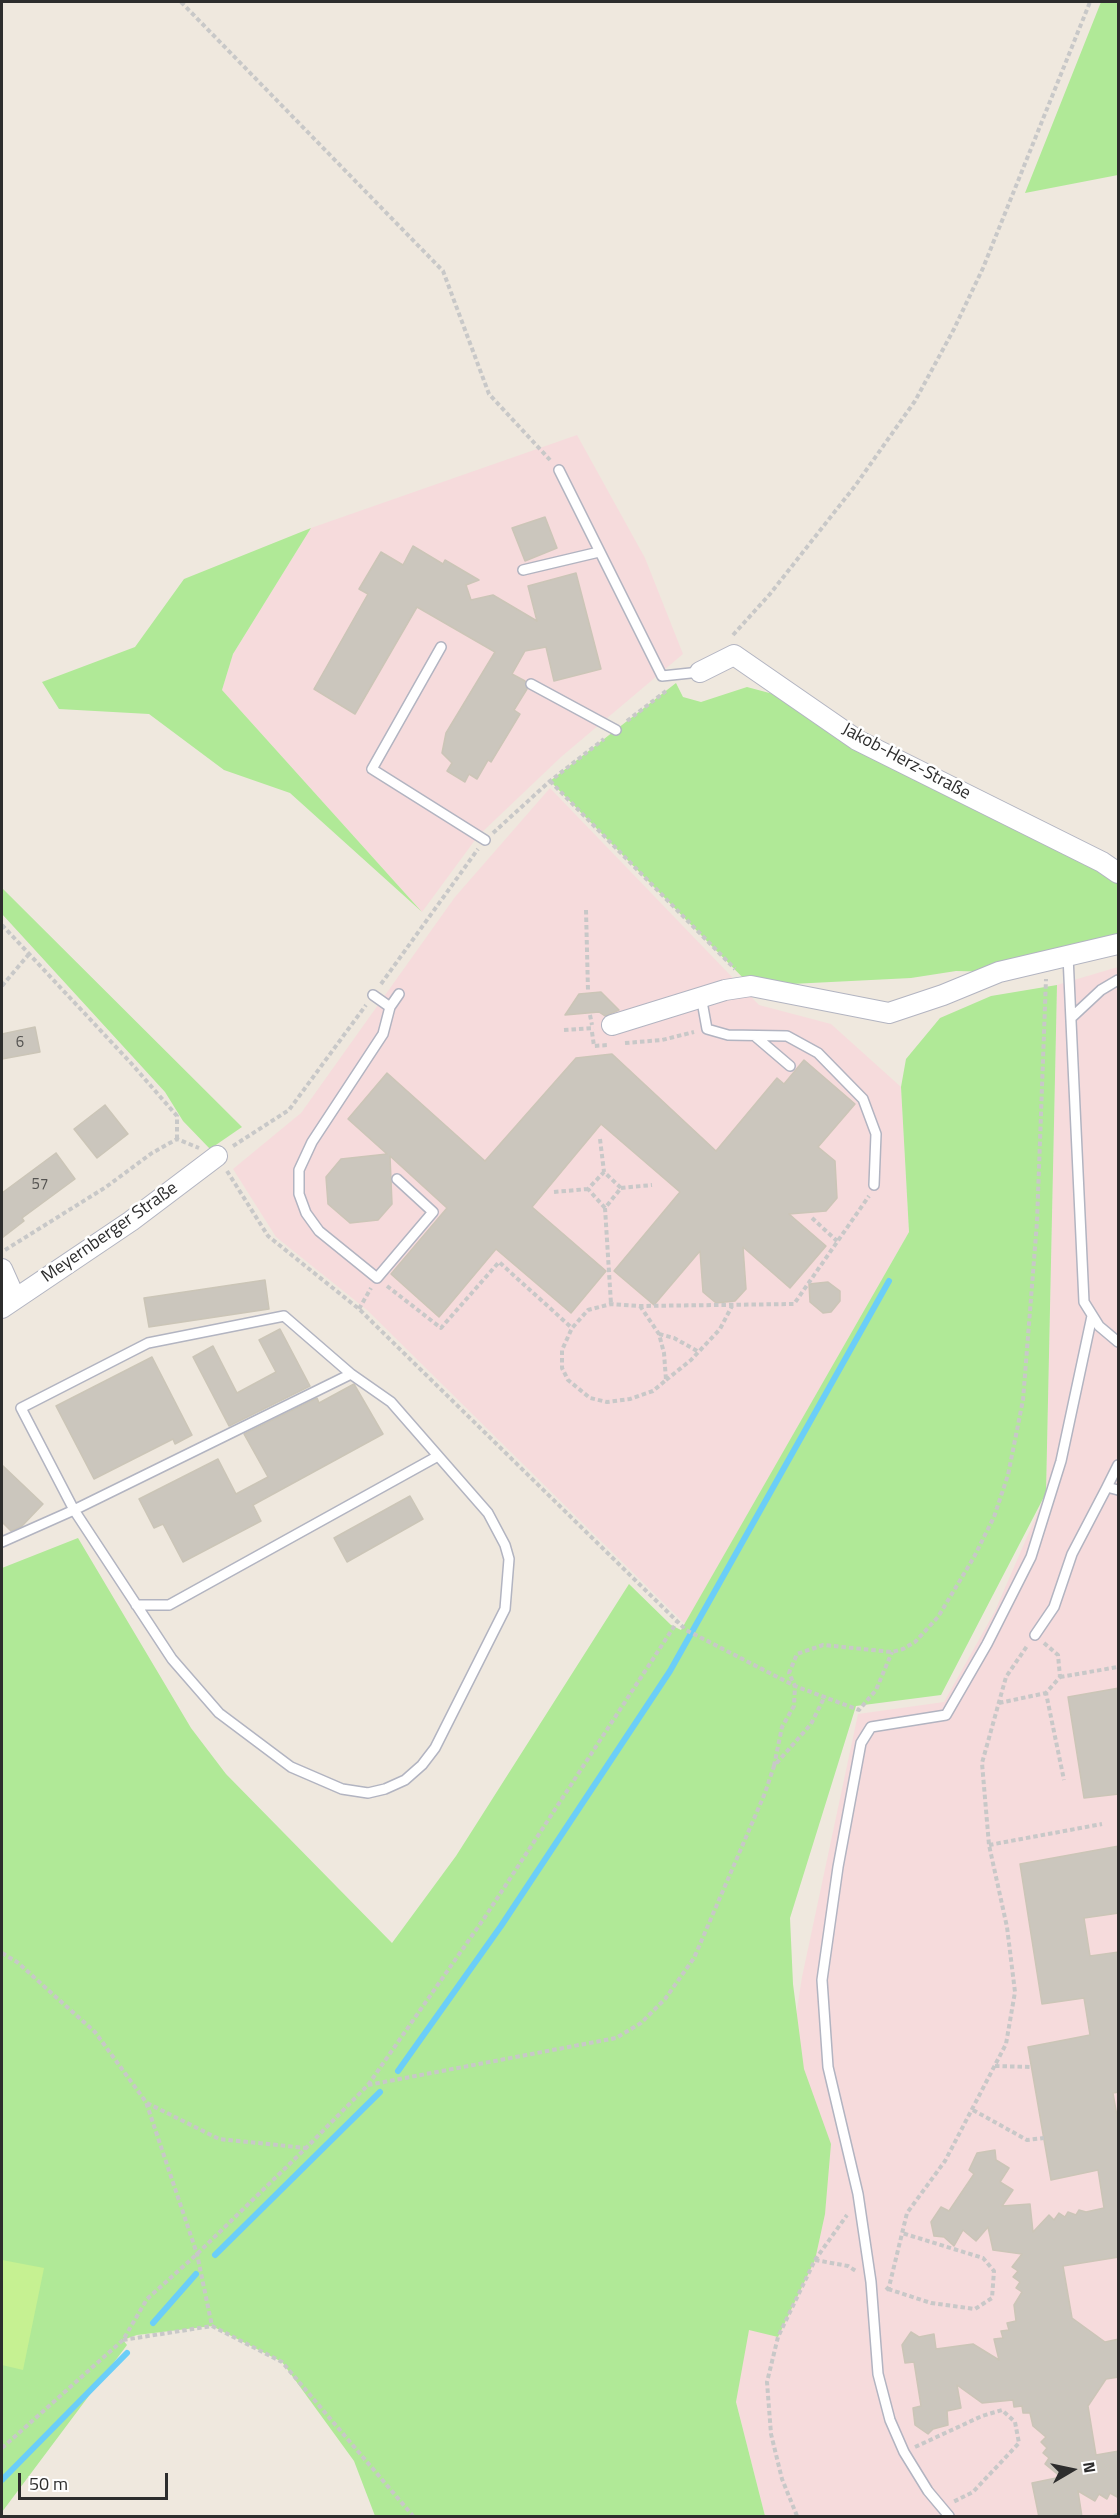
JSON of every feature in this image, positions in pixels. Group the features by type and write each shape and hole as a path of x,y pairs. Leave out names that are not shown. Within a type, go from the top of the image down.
{"street":[{"name":"Jakob-Herz-Straße","path":"700,672 734,655 857,740 1102,862 1119,873"},
{"path":"612,1025 701,996 751,986 889,1013 943,995 999,972 1119,944"},
{"name":"Meyernberger Straße","path":"8,1303 130,1221 217,1156"},
{"path":"2,1269 8,1303"}],"lane":[{"path":"559,470 662,676 700,672"},
{"path":"523,570 598,552"},
{"path":"441,647 372,769 485,840"},
{"path":"531,684 616,730"},
{"path":"1068,956 1084,1302 1099,1326 1119,1342"},
{"path":"1071,1018 1101,990 1119,980"},
{"path":"396,1179 433,1212 377,1278 319,1231 306,1213 299,1194 299,1170 312,1142 383,1034 390,1007 399,994"},
{"path":"374,995 390,1007"},
{"path":"701,996 706,1029 728,1035 787,1036 818,1053 863,1099 876,1134 874,1185"},
{"path":"756,1037 790,1066"},
{"path":"284,1316 351,1374 391,1402 438,1456 488,1513 505,1545 509,1559 505,1609 435,1748 422,1765 405,1780 385,1789 368,1793 342,1789 291,1767 219,1713 172,1659 74,1510 21,1408 148,1343 284,1316"},
{"path":"948,2517 904,2452 890,2420 878,2374 871,2282 859,2200 828,2067 822,1980 838,1867 861,1743 871,1727 946,1715 987,1644 1031,1557 1061,1461 1092,1316"},
{"path":"2,1542 74,1510 351,1374"},
{"path":"136,1605 169,1605 438,1456"},
{"path":"1035,1635 1054,1607 1072,1554 1119,1465"},
{"path":"1107,1487 1119,1491"}],"path":[{"path":"181,2 443,271 489,394 559,470"},
{"path":"732,636 770,594 855,486 915,401 954,329 983,268 1090,2"},
{"path":"217,1156 289,1110 485,840 550,781 667,690"},
{"path":"550,781 751,986"},
{"path":"586,910 588,991"},
{"path":"2,925 130,1062 177,1116 177,1139"},
{"path":"2,986 29,954"},
{"path":"368,2085 616,2038 641,2023 665,1999 694,1958 765,1793 774,1766 782,1727 795,1706 795,1686 789,1673 797,1654 823,1645 892,1652 915,1642 938,1617 989,1527 1008,1475 1023,1400 1037,1222 1047,961"},
{"path":"564,1030 612,1025"},
{"path":"177,1139 217,1156 268,1236 359,1309 686,1630 795,1686 859,1710 876,1690 892,1652"},
{"path":"2,1252 106,1187 152,1153 177,1139"},
{"path":"600,1139 604,1172 621,1188"},
{"path":"554,1192 588,1189 604,1172"},
{"path":"611,1304 606,1208 621,1188 652,1185"},
{"path":"732,1306 720,1329 699,1352 653,1391 630,1399 607,1402 590,1398 568,1380 562,1368 562,1350 572,1328 588,1310 611,1304 732,1306 794,1304 837,1240 864,1205 874,1185"},
{"path":"588,1189 606,1208"},
{"path":"812,1218 837,1240"},
{"path":"359,1309 377,1278 441,1328 499,1262 572,1328"},
{"path":"640,1306 659,1334 664,1353 666,1380"},
{"path":"659,1334 674,1338 699,1352"},
{"path":"2,2448 123,2340 147,2299 197,2254 368,2085 485,1917 677,1622"},
{"path":"873,2304 887,2289 907,2213 945,2161 1006,2044 1015,1992 1007,1927 989,1845 982,1763 1005,1677 1035,1635 1058,1655 1060,1677"},
{"path":"999,1703 1046,1693 1060,1677 1119,1667"},
{"path":"1046,1693 1064,1780"},
{"path":"774,1766 811,1724 825,1696"},
{"path":"989,1845 1102,1824"},
{"path":"2,1953 17,1962 95,2032 146,2102 197,2254 212,2326"},
{"path":"995,2066 1031,2067"},
{"path":"146,2102 219,2139 306,2148"},
{"path":"973,2110 1027,2140 1044,2138"},
{"path":"797,2517 782,2479 771,2434 767,2382 777,2337 815,2260 835,2228 859,2200"},
{"path":"887,2289 931,2303 975,2309 992,2298 994,2271 983,2258 902,2233"},
{"path":"815,2260 849,2266 871,2282"},
{"path":"123,2340 212,2326 282,2362 412,2517"},
{"path":"904,2452 982,2416 1002,2410 1015,2422 1019,2443 973,2492 941,2508"}],"shaded area":[{"path":"577,435 645,558 683,654 561,757 478,836 422,912 222,690 233,654 311,528"},
{"path":"550,788 759,1005 831,1024 901,1087 909,1232 685,1624 367,1310 276,1237 233,1169 301,1113 455,897"},
{"path":"1118,967 1118,2516 765,2516 736,2402 802,1977 858,1714 944,1702 995,1611 1046,1493 1057,985"}],"green space":[{"path":"1101,2 1118,2 1118,175 1025,193"},
{"path":"311,528 233,654 222,690 422,912 290,793 224,770 149,714 59,709 42,682 135,647 184,579"},
{"path":"676,683 683,697 701,702 747,687 803,702 1118,873 1118,946 999,972 956,971 911,978 751,986 550,781"},
{"path":"2,888 242,1127 210,1149 183,1121 165,1092 2,914"},
{"path":"1057,985 1046,1493 941,1695 856,1706 790,1918 793,1984 804,2069 831,2144 825,2214 815,2260 778,2337 749,2330 736,2402 765,2516 375,2516 354,2461 282,2362 212,2326 137,2335 123,2340 127,2345 2,2512 2,1568 78,1538 191,1728 226,1774 392,1943 456,1856 629,1584 671,1625 681,1630 909,1232 901,1087 906,1059 940,1018 991,996"},
{"path":"2,2260 44,2268 23,2370 2,2365"}],"building":[{"path":"545,517 557,548 525,561 512,528"},
{"path":"413,546 443,564 445,560 479,580 466,585 471,600 493,595 537,621 528,586 576,573 601,669 554,681 546,647 525,651 512,674 525,681 527,689 514,710 520,714 491,762 488,760 477,779 469,774 465,782 447,771 452,763 442,753 446,733 495,652 417,607 355,714 314,689 368,594 359,589 381,552 403,565"},
{"path":"601,992 619,1010 605,1016 599,1012 565,1015 579,994"},
{"path":"35,1027 40,1052 2,1059 2,1034"},
{"path":"612,1054 716,1151 777,1078 784,1084 804,1060 855,1104 818,1147 835,1161 837,1198 826,1211 789,1214 826,1246 790,1288 743,1247 746,1289 735,1301 716,1303 703,1292 700,1251 654,1305 614,1271 680,1192 601,1124 532,1207 606,1271 571,1313 496,1249 439,1317 391,1274 447,1208 390,1156 392,1204 378,1220 350,1223 328,1204 326,1177 341,1159 387,1154 348,1119 387,1073 485,1161 576,1058"},
{"path":"105,1105 128,1134 97,1158 74,1129"},
{"path":"56,1153 75,1179 22,1218 24,1221 2,1238 2,1193"},
{"path":"265,1280 269,1309 149,1327 144,1298"},
{"path":"828,1282 840,1291 840,1301 831,1312 823,1313 810,1302 809,1284"},
{"path":"280,1329 310,1386 229,1426 193,1357 213,1346 237,1393 276,1372 259,1340"},
{"path":"152,1357 192,1435 175,1444 173,1439 94,1479 56,1406"},
{"path":"354,1384 383,1434 253,1505 261,1521 183,1562 163,1524 154,1528 139,1499 218,1459 236,1494 268,1477 244,1434 317,1398 319,1403"},
{"path":"2,1465 43,1504 22,1526 11,1531 2,1522"},
{"path":"410,1496 423,1519 347,1562 334,1538"},
{"path":"1119,1688 1119,1794 1084,1798 1068,1697"},
{"path":"1119,1846 1119,1913 1084,1918 1090,1956 1119,1952 1119,2092 1113,2093 1119,2128 1119,2257 1063,2266 1072,2318 1105,2342 1119,2339 1119,2377 1106,2379 1088,2406 1096,2455 1119,2451 1119,2498 1110,2493 1107,2499 1099,2494 1095,2501 1078,2491 1082,2517 1039,2517 1032,2483 1061,2477 1045,2464 1049,2458 1043,2453 1047,2448 1041,2442 1046,2437 1033,2426 1030,2413 1023,2413 1022,2406 1014,2407 1013,2400 982,2403 957,2385 961,2408 947,2411 948,2425 933,2429 928,2434 915,2425 913,2408 921,2406 914,2362 905,2363 902,2345 911,2332 919,2337 934,2334 936,2349 973,2344 999,2360 994,2339 1003,2338 1001,2331 1009,2330 1007,2323 1016,2321 1014,2305 1022,2292 1016,2288 1020,2282 1013,2277 1018,2271 1012,2267 1022,2254 993,2250 988,2227 976,2241 963,2230 954,2246 944,2237 934,2236 931,2222 941,2207 949,2211 974,2174 969,2170 977,2153 995,2150 996,2160 1009,2168 1000,2182 1013,2190 1002,2206 1030,2204 1033,2232 1049,2215 1054,2220 1059,2213 1065,2217 1068,2212 1076,2215 1079,2210 1086,2212 1104,2208 1098,2170 1051,2180 1028,2047 1090,2035 1084,1998 1042,2004 1020,1864"}],"waterway":[{"path":"398,2071 501,1926 670,1671 889,1281"},
{"path":"215,2255 380,2092"},
{"path":"153,2323 196,2274"},
{"path":"2,2480 127,2353"}]}
